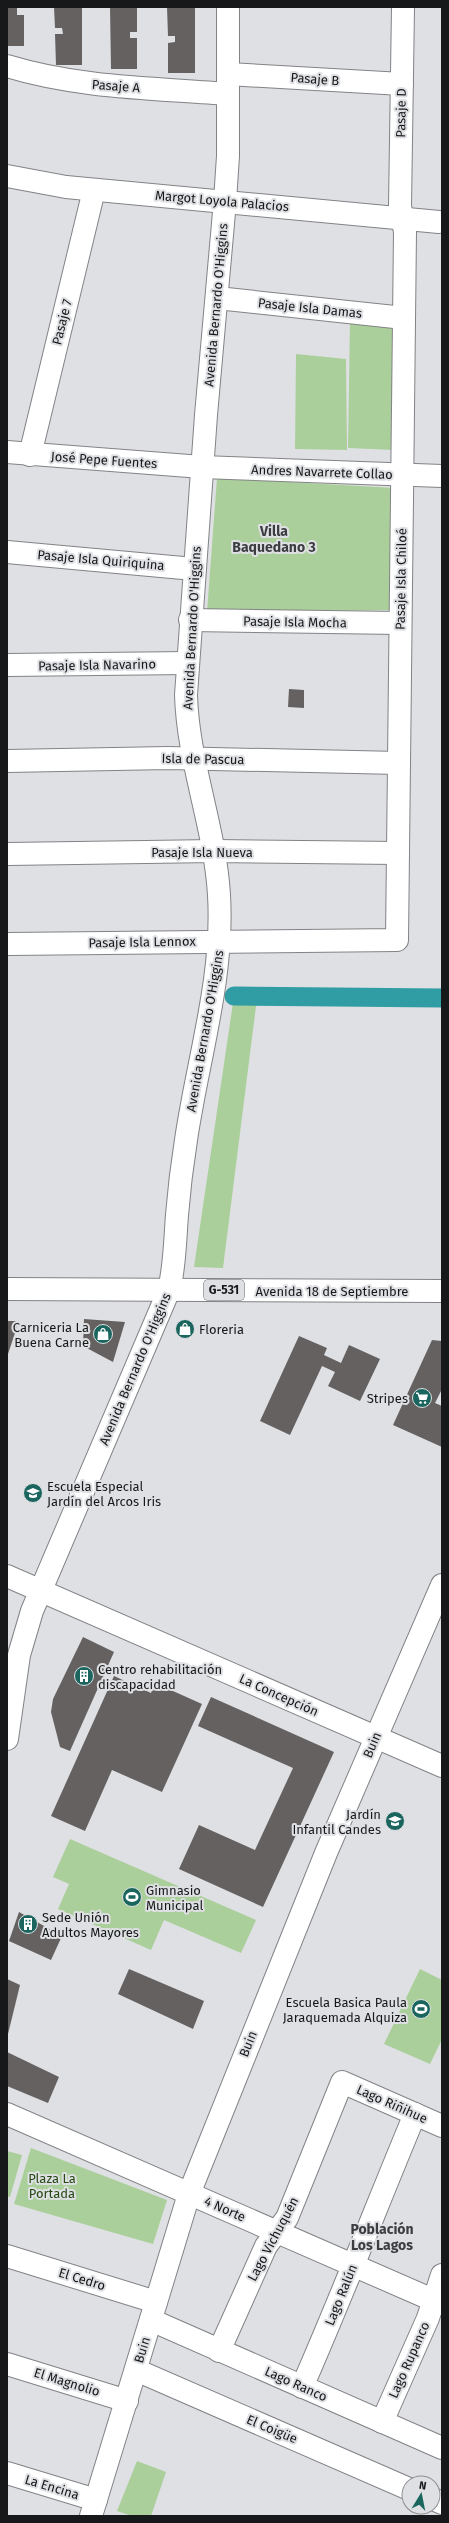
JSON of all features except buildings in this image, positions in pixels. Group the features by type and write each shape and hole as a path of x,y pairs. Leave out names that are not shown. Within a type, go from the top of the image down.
{"street":[{"name":"Avenida Bernardo O'Higgins","path":"7,1739 19,1655 40,1590 169,1290 174,1264 180,1179 213,991 220,941 215,851 193,758 187,718 190,620 225,201 228,7"},
{"name":"Pasaje D","path":"402,218 400,206 403,7"},
{"name":"Pasaje A","path":"7,66 49,78 92,85 228,84"},
{"name":"Pasaje B","path":"228,84 402,84"},
{"name":"Margot Loyola Palacios","path":"7,176 94,190 439,222"},
{"name":"Pasaje 7","path":"30,455 94,190"},
{"name":"Pasaje Isla Chiloé","path":"397,940 405,232 402,218"},
{"name":"Pasaje Isla Damas","path":"217,298 404,318"},
{"name":"José Pepe Fuentes","path":"7,452 30,455 202,467"},
{"name":"Andres Navarrete Collao","path":"202,467 442,476"},
{"name":"Pasaje Isla Quiriquina","path":"7,552 194,569"},
{"name":"Pasaje Isla Mocha","path":"190,620 400,623"},
{"name":"Pasaje Isla Navarino","path":"7,666 188,664"},
{"name":"Isla de Pascua","path":"7,760 193,758 399,763"},
{"name":"Pasaje Isla Nueva","path":"7,854 215,851 398,853"},
{"name":"Pasaje Isla Lennox","path":"7,944 397,940"},
{"name":"Avenida 18 de Septiembre","path":"7,1289 442,1291"},
{"name":"La Concepción","path":"7,1576 442,1766"},
{"name":"Buin","path":"94,2511 189,2194 278,1969 375,1737 442,1585"},
{"name":"Lago Riñihue","path":"342,2082 442,2126"},
{"name":"Lago Vichuquén","path":"219,2351 266,2246 287,2218 342,2082"},
{"name":"4 Norte","path":"7,2114 438,2303"},
{"name":"Lago Ralún","path":"302,2387 415,2114"},
{"name":"El Cedro","path":"7,2256 153,2311"},
{"name":"Lago Rupanco","path":"382,2422 428,2318 438,2303 442,2275"},
{"name":"Lago Ranco","path":"153,2311 219,2351 442,2448"},
{"name":"El Magnolio","path":"7,2364 126,2401"},
{"name":"El Coigüe","path":"136,2370 401,2485"},
{"name":"La Encina","path":"7,2473 94,2511"}],"green space":[{"path":"395,320 394,450 348,448 350,321"},
{"path":"296,354 346,359 347,450 295,449"},
{"path":"217,478 395,488 392,610 207,612"},
{"path":"234,996 257,998 223,1268 194,1267"},
{"name":"Gimnasio Municipal","path":"70,1839 256,1920 241,1953 164,1920 151,1950 58,1909 69,1884 53,1877"},
{"name":"Escuela Basica Paula Jaraquemada Alquiza","path":"420,1969 442,1980 442,2039 430,2064 384,2044"},
{"name":"Plaza La Portada","path":"31,2148 167,2200 153,2244 14,2204"},
{"path":"7,2151 22,2155 10,2197 7,2196"},
{"path":"137,2461 166,2472 151,2516 132,2516 117,2511"}],"waterway":[{"path":"234,996 442,998"}],"place":[{"name":"Floreria","path":"185,1329"},
{"name":"Carniceria La Buena Carne","path":"103,1334"},
{"name":"Stripes","path":"422,1398"},
{"name":"Escuela Especial Jardín del Arcos Iris","path":"33,1493"},
{"name":"Centro rehabilitación discapacidad","path":"84,1676"},
{"name":"Jardín Infantil Candes","path":"395,1821"},
{"name":"Gimnasio Municipal","path":"132,1897"},
{"name":"Sede Unión Adultos Mayores","path":"28,1924"},
{"name":"Escuela Basica Paula Jaraquemada Alquiza","path":"421,2009"}],"district":[{"name":"Villa Baquedano 3","path":"274,540"},
{"name":"Población Los Lagos","path":"382,2238"}]}
